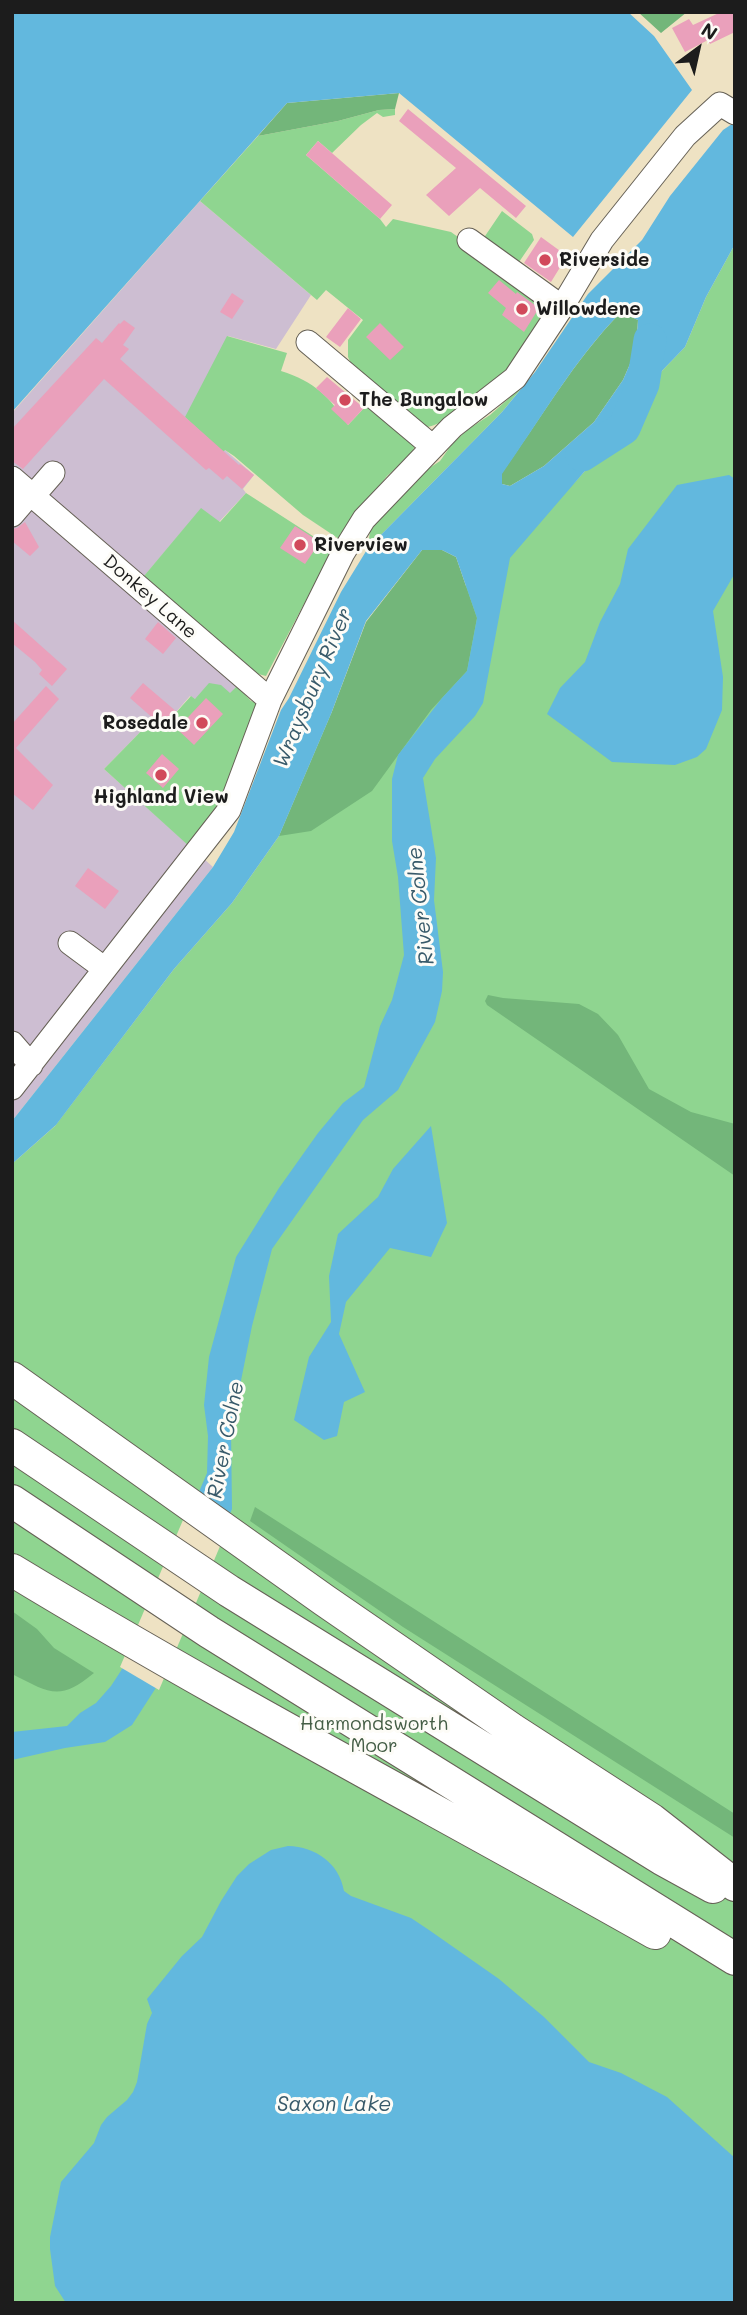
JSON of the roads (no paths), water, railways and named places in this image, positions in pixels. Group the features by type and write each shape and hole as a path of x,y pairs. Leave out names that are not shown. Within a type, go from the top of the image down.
{"highway":[{"path":"12,1378 245,1545 513,1730 653,1820 735,1885"},
{"path":"12,1445 229,1591 662,1860 735,1899"},
{"path":"12,1501 209,1632 735,1959"},
{"path":"12,1570 118,1635 679,1947 735,1973"}],"street":[{"path":"12,1088 229,810 270,700 343,553 364,519 452,427 515,378 602,240 685,136 731,106"},
{"path":"469,240 562,307"},
{"path":"307,342 433,447"},
{"path":"12,514 53,473"},
{"name":"Donkey Lane","path":"12,478 270,700"},
{"path":"70,943 106,969"},
{"path":"12,1043 31,1065"}],"water":[{"path":"12,12 628,12 654,36 692,90 573,237 399,93 287,103 12,412"},
{"name":"Wraysbury River","path":"735,122 735,244 706,297 685,347 657,376 643,384 622,428 510,558 483,703 475,716 435,759 423,778 436,858 434,900 443,972 435,1022 398,1090 363,1120 272,1249 252,1326 231,1430 232,1509 159,1683 132,1725 105,1742 12,1760 12,1732 67,1726 80,1713 96,1703 126,1663 207,1473 208,1436 204,1405 209,1357 236,1257 279,1188 318,1133 343,1103 364,1087 380,1026 392,1000 404,955 398,877 392,841 392,779 398,755 442,698 467,671 477,618 456,557 442,550 422,550 366,621 331,714 279,836 232,903 174,969 56,1125 12,1164 12,1121 213,867 234,832 281,710 341,592 368,548 502,412 535,372 588,294 642,240 670,196 723,130","holes":["621,312 638,320 636,350 623,380 594,422 544,466 510,486 502,484 502,474 588,350"]},
{"path":"729,475 735,479 735,573 713,611 723,677 722,710 706,749 697,757 675,765 612,762 547,714 560,688 585,662 600,622 620,584 628,549 677,485"},
{"path":"431,1126 447,1223 431,1257 390,1248 346,1302 339,1334 365,1392 344,1402 337,1436 324,1440 294,1420 309,1357 331,1322 329,1276 338,1234 378,1197 393,1169"},
{"name":"Saxon Lake","path":"288,1846 308,1850 325,1858 337,1872 344,1891 351,1896 411,1918 429,1930 499,1979 544,2017 589,2062 621,2073 667,2097 735,2158 735,2303 66,2303 55,2286 50,2249 61,2182 94,2143 107,2117 133,2092 147,2024 152,2013 147,1999 182,1956 202,1937 237,1876 249,1864 271,1850"}],"waterway":[{"name":"River Colne","path":"582,455 624,428 643,384 650,340"}],"place":[{"name":"Riverside","path":"545,260"},
{"name":"Willowdene","path":"522,309"},
{"name":"The Bungalow","path":"345,400"},
{"name":"Riverview","path":"300,545"},
{"name":"Rosedale","path":"202,723"},
{"name":"Highland View","path":"161,775"}],"park label":[{"name":"Harmondsworth Moor","path":"374,1735"}]}
